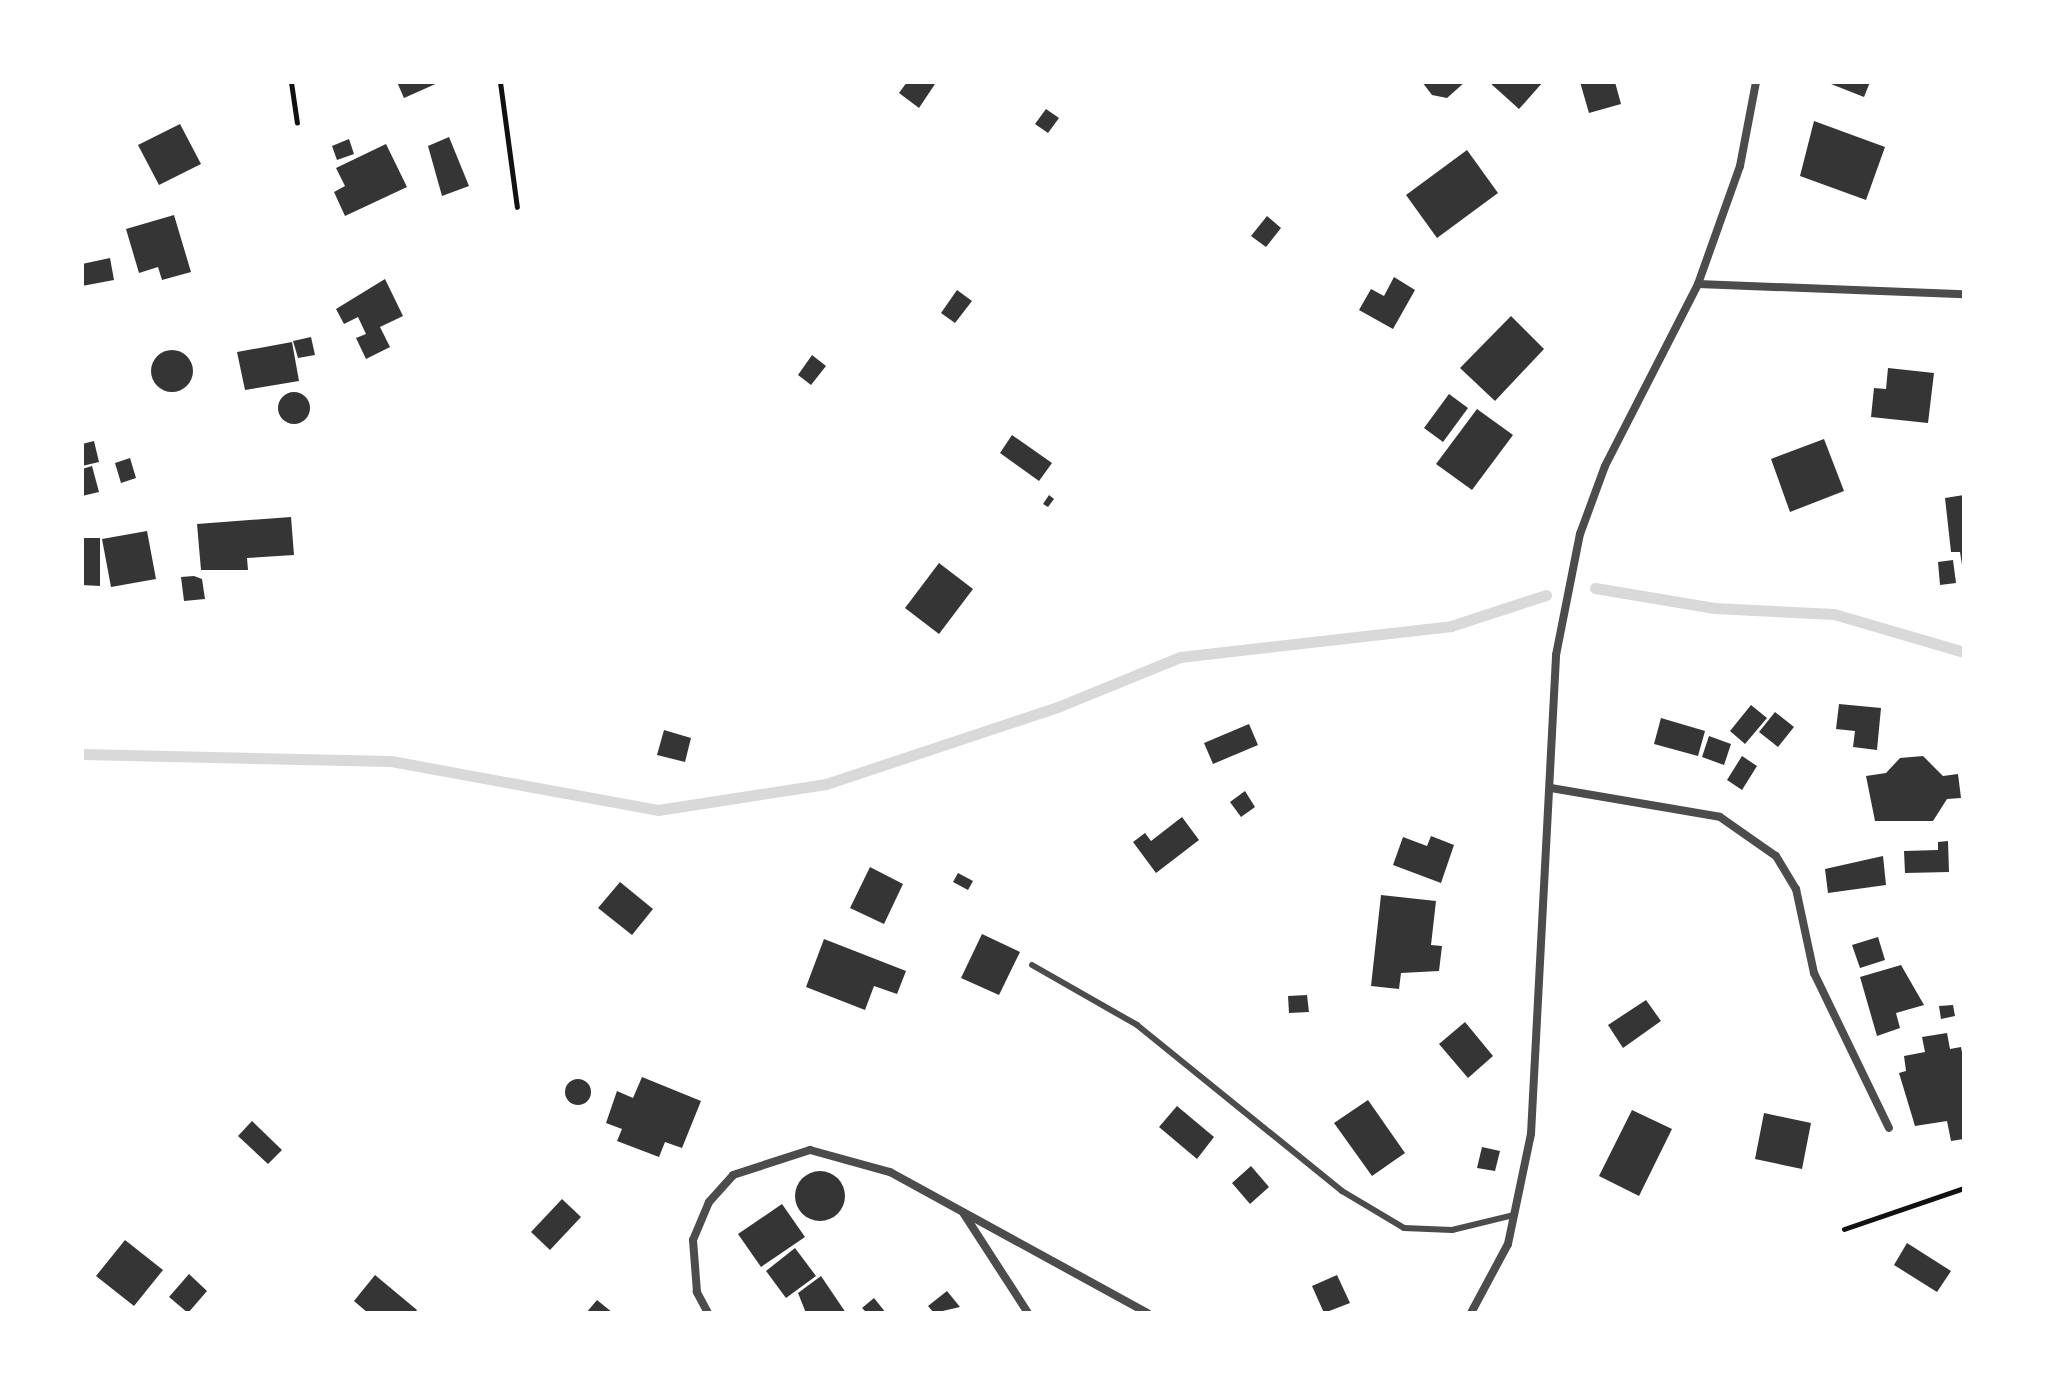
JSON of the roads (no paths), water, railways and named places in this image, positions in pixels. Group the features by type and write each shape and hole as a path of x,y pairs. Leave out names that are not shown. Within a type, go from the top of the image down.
{"street":[{"path":"1471,1313 1508,1244 1531,1134 1556,655 1580,534 1605,466 1698,284 1740,166 1756,82"},
{"path":"1698,284 1964,294"},
{"path":"1551,788 1720,817 1776,856 1796,889 1814,973 1889,1128"},
{"path":"708,1313 697,1292 693,1240 709,1202 733,1175 771,1158 810,1150 890,1172 1148,1313"},
{"path":"961,1210 1028,1313"}],"lane":[{"path":"1032,965 1137,1025 1342,1191 1404,1228 1452,1230 1514,1215"}],"waterway":[{"path":"1595,588 1714,608 1834,614 1964,652"},
{"path":"82,754 391,761 658,810 826,784 1060,706 1180,657 1451,626 1546,595"}]}
